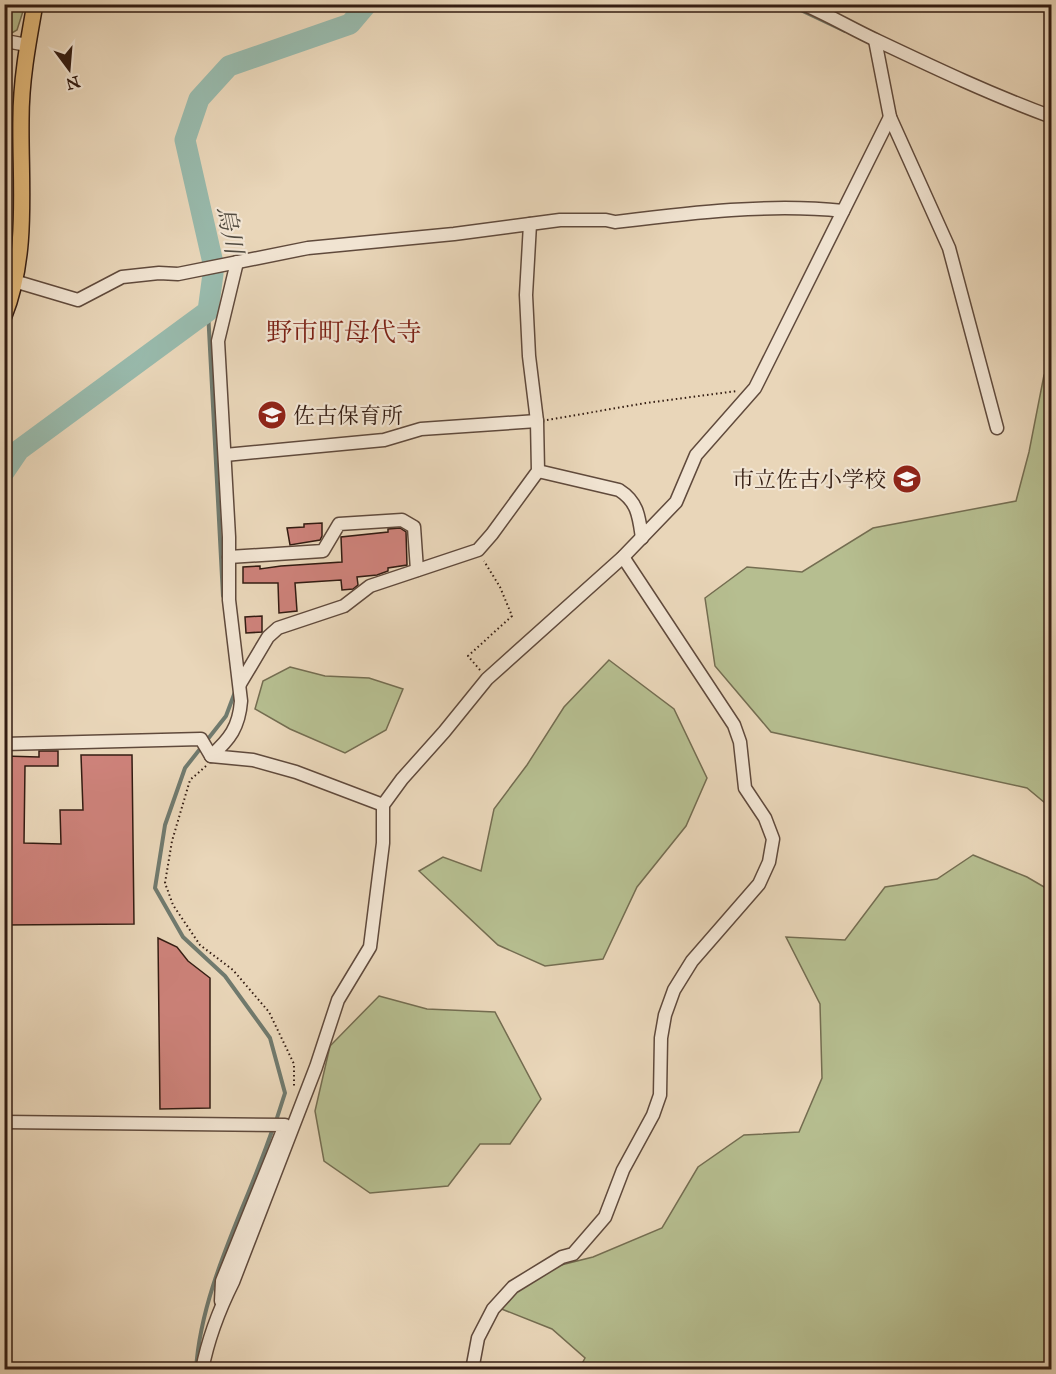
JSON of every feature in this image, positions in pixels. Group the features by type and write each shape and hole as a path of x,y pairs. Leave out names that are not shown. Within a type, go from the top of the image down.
{"main road":[{"path":"4,316 20,241 22,97 34,4"}],"street":[{"path":"803,4 826,14 876,45 1052,117"},
{"path":"4,45 11,42 27,45"},
{"path":"876,45 890,117 949,248 997,428"},
{"path":"202,1370 206,1349 221,1305 233,1282 316,1067 338,1000 370,947 383,843 383,805 402,779 487,679 623,557 676,502 696,455 755,388 890,117"},
{"path":"10,280 78,300 122,277 159,273 178,274 308,248 454,234 560,220 615,222 684,214 806,208 843,211"},
{"path":"240,684 268,637 278,628 344,606 370,586 478,550 538,471 537,421 529,356 526,295 530,224"},
{"path":"213,757 228,740 240,717 241,701 229,600 225,455 218,341 233,263"},
{"path":"225,455 384,440 421,429 537,421"},
{"path":"538,471 619,490 630,497 638,511 642,538"},
{"path":"229,557 323,551 339,524 402,520 414,527 417,570"},
{"path":"472,1370 478,1338 493,1309 513,1287 562,1257 573,1254 605,1217 623,1170 654,1115 660,1095 661,1038 665,1015 674,990 692,961 759,884 769,862 773,839 765,818 745,788 740,741 734,725 623,557"},
{"path":"4,744 201,739 213,757"},
{"path":"213,757 253,760 296,772 383,805"},
{"path":"4,1122 285,1125 222,1281 221,1305"}],"path":[{"path":"537,421 755,388"},
{"path":"478,550 500,587 512,616 468,656 487,679"},
{"path":"213,757 190,780 172,841 165,883 173,905 200,945 233,970 269,1012 294,1064 293,1094"}],"green space":[{"path":"5,4 25,5 17,30 5,37"},
{"path":"1051,372 1051,808 1027,788 771,732 715,666 705,598 747,567 802,572 873,528 1016,501 1029,452 1044,375"},
{"path":"609,660 674,709 707,778 686,826 637,887 603,959 545,966 498,945 419,871 443,857 481,871 494,809 527,765 564,707"},
{"path":"290,667 325,676 369,678 403,689 386,730 345,753 290,729 255,709 263,681"},
{"path":"973,855 1027,877 1051,891 1051,1369 579,1369 585,1358 552,1329 494,1306 537,1271 593,1257 662,1228 698,1167 744,1135 799,1132 822,1078 820,1004 786,937 845,940 885,887 937,879"},
{"path":"379,996 427,1009 495,1012 541,1099 510,1144 480,1144 448,1186 370,1193 324,1161 315,1111 330,1046"}],"building":[{"path":"322,523 320,540 290,545 287,528"},
{"path":"400,528 406,532 407,565 388,568 388,571 377,575 357,577 358,585 353,589 342,590 341,580 295,583 297,611 279,613 278,583 243,583 243,567 260,566 260,569 342,562 341,537 388,532 388,529"},
{"path":"262,616 262,632 246,633 245,617"},
{"path":"39,751 58,751 58,766 25,766 24,843 61,844 60,810 83,810 81,755 132,755 134,924 4,925 4,756 39,757"},
{"path":"158,938 177,947 188,961 210,978 210,1108 160,1109"}],"waterway":[{"name":"烏川","path":"4,472 19,450 208,311 213,263 185,140 199,99 229,66 350,24 367,4"},
{"path":"788,4 845,31"},
{"path":"208,311 223,596"},
{"path":"235,692 226,716 185,768 165,825 155,888 183,937 225,976 270,1038 285,1093 276,1121"},
{"path":"196,1370 206,1308 273,1128"}],"place":[{"name":"佐古保育所","path":"272,415"},
{"name":"市立佐古小学校","path":"907,479"}],"district":[{"name":"野市町母代寺","path":"344,332"}]}
